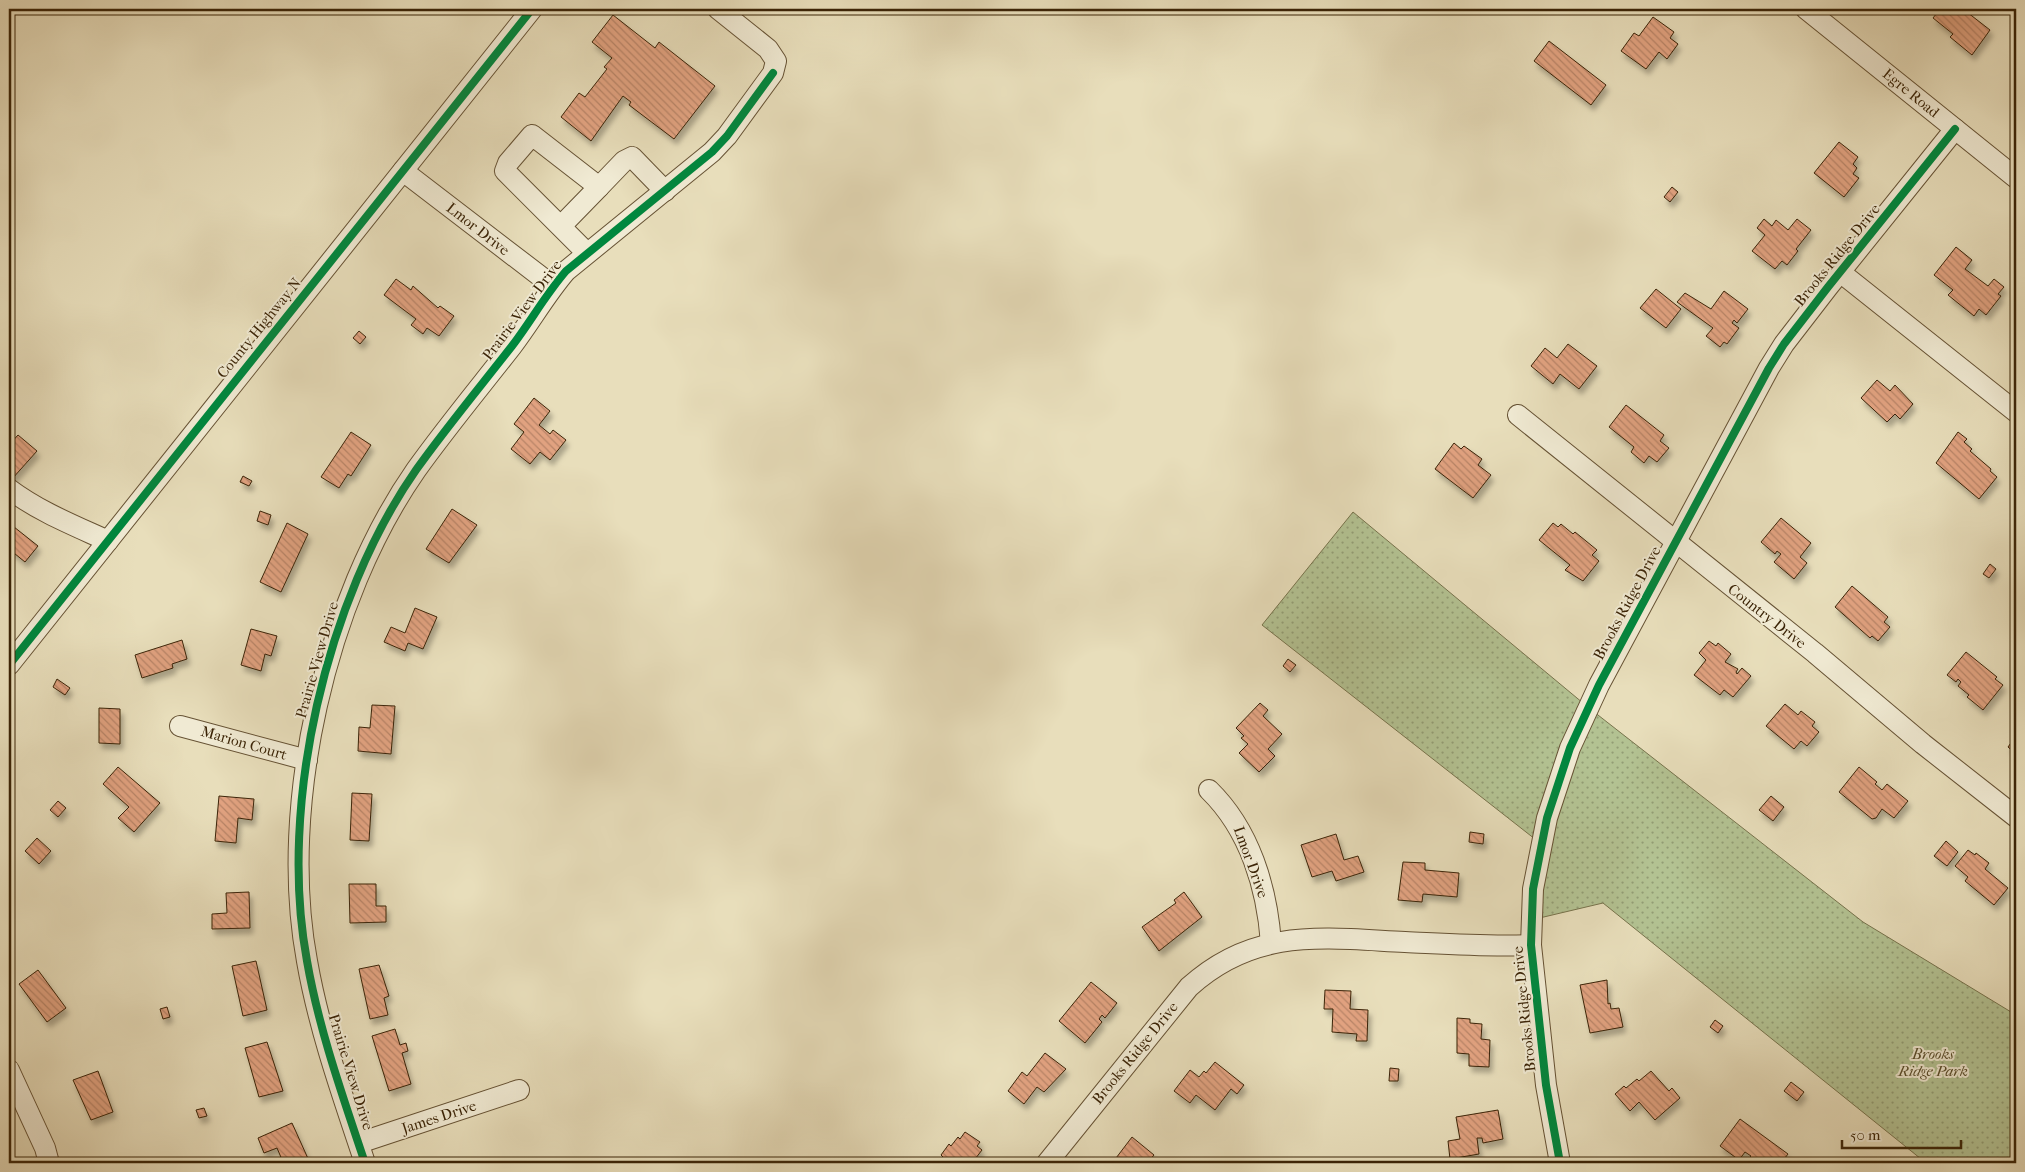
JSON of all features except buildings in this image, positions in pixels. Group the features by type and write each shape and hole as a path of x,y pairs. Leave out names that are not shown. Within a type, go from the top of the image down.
{"street":[{"name":"County Highway N","path":"9,666 532,9"},
{"name":"Egre Road","path":"1806,9 2016,178"},
{"name":"Prairie View Drive","path":"365,1163 332,1062 306,960 300,876 300,822 312,723 340,622 362,567 415,471 516,341 553,286 566,270 665,191 722,141 773,73 776,61 768,49 728,12"},
{"name":"Brooks Ridge Drive","path":"1560,1163 1546,1085 1531,945 1533,889 1540,844 1570,748 1599,685 1769,368 1784,344 1840,272 1955,129"},
{"path":"587,253 505,172 508,163 532,135 539,138 599,187"},
{"path":"561,226 624,161 632,157 665,191"},
{"name":"Lmor Drive","path":"403,170 553,286"},
{"path":"1840,272 2016,412"},
{"name":"Country Drive","path":"1518,415 1815,654 1923,744 2016,817"},
{"path":"9,489 28,503 64,523 108,541"},
{"name":"Marion Court","path":"180,726 307,760"},
{"name":"Lmor Drive","path":"1209,790 1237,822 1254,861 1269,917 1271,943"},
{"name":"Brooks Ridge Drive","path":"1047,1163 1189,987 1204,973 1231,956 1271,943 1291,940 1344,938 1492,946 1531,945"},
{"path":"9,1070 17,1108 45,1148 49,1163"},
{"name":"James Drive","path":"359,1143 520,1090"}],"green space":[{"name":"Brooks Ridge Park","path":"1353,512 1589,708 1863,922 2016,1015 2016,1163 1926,1163 1603,903 1531,920 1540,843 1262,625"}],"cycle path":[{"path":"9,665 532,9"},
{"path":"365,1163 332,1063 312,987 300,901 299,837 305,772 317,706 334,641 357,579 384,522 416,470 512,346 566,271 712,152 727,136 773,73"},
{"path":"1560,1163 1546,1085 1531,945 1533,889 1547,818 1570,748 1599,685 1769,368 1784,344 1828,287 1955,129"}]}
